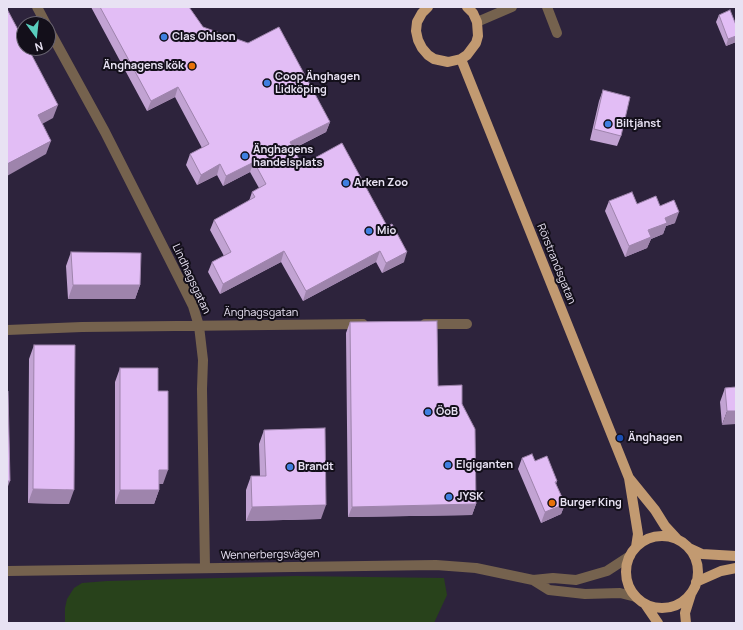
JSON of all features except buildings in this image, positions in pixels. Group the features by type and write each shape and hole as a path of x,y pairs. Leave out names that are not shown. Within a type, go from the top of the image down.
{"main road":[{"path":"423,9 417,22 416,31 422,48 428,55 440,61 455,61 468,54 476,43 478,29 477,22 473,13 467,7"},
{"name":"Rörstrandsgatan","path":"462,58 629,478 638,534 636,547"},
{"name":"Rörstrandsgatan","path":"629,478 655,510 665,526 677,539"},
{"name":"Wennerbergsvägen","path":"655,536 666,536 677,539 694,555 697,564 698,573 692,592 674,606 659,608 645,604 636,597 629,586 626,573 630,556 636,547 644,540 655,536"},
{"name":"Wennerbergsvägen","path":"688,548 702,554 736,556"},
{"path":"696,582 721,571 736,568"},
{"path":"686,623 685,613 692,592"},
{"path":"645,604 658,623"}],"street":[{"path":"37,7 42,16"},
{"path":"477,22 512,7"},
{"path":"547,7 557,33"},
{"name":"Lindhagsgatan","path":"56,43 123,167 193,306 200,326 203,360 202,389 205,568"},
{"name":"Änghagsgatan","path":"7,330 82,327 372,324"},
{"path":"411,324 467,324"},
{"name":"Wennerbergsvägen","path":"7,571 436,565 476,568 533,580 553,578 576,580 607,571 630,556"},
{"name":"Wennerbergsvägen","path":"533,580 549,590 585,594 620,593 636,597"}],"green space":[{"path":"296,576 444,578 447,595 434,623 65,623 65,608 67,599 74,588 82,583"}],"place":[{"name":"Clas Ohlson","path":"164,37"},
{"name":"Änghagens kök","path":"192,66"},
{"name":"Coop Änghagen Lidköping","path":"267,83"},
{"name":"Biltjänst","path":"608,124"},
{"name":"Änghagens handelsplats","path":"245,156"},
{"name":"Arken Zoo","path":"346,183"},
{"name":"Mio","path":"369,231"},
{"name":"ÖoB","path":"428,412"},
{"name":"Änghagen","path":"620,438"},
{"name":"Elgiganten","path":"448,465"},
{"name":"Brandt","path":"290,467"},
{"name":"JYSK","path":"449,497"},
{"name":"Burger King","path":"552,503"}]}
